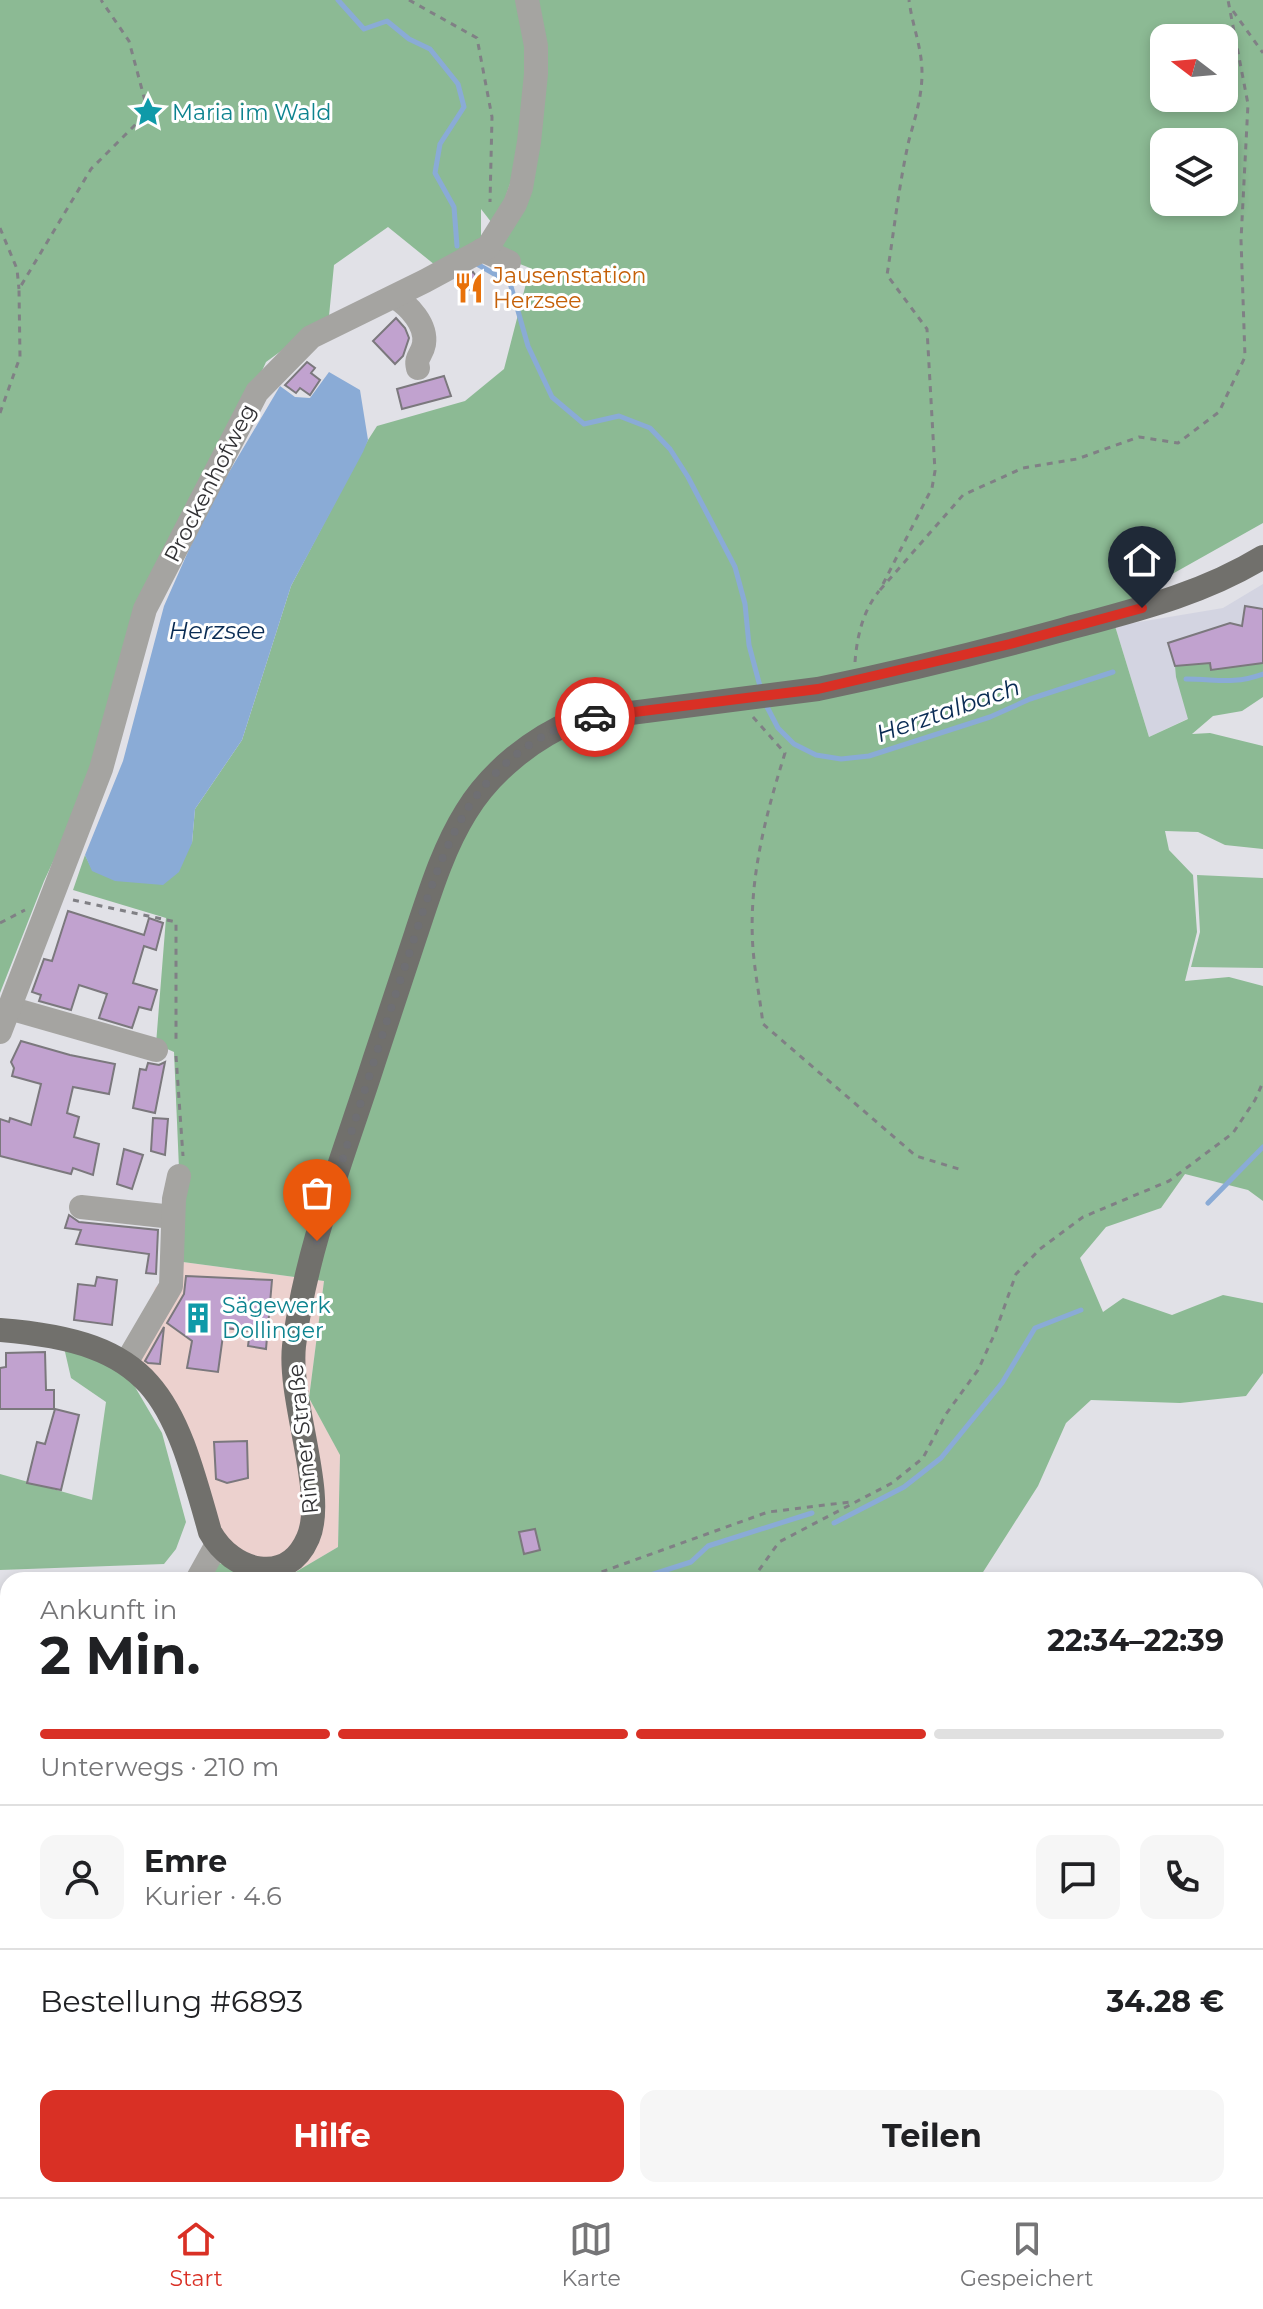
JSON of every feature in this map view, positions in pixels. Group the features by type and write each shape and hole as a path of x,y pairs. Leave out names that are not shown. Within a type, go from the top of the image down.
{"main road":[{"name":"Rinner Straße","path":"217,1544 246,1565 272,1569 292,1560 303,1548 310,1533 314,1516 294,1389 294,1349 317,1241 420,922 450,840 468,808 501,769 549,731 563,726 604,715 854,682 1168,601 1203,589 1263,557"},
{"path":"0,1330 78,1341 126,1363 156,1393 179,1429 210,1532 217,1544"}],"street":[{"name":"Prockenhofweg","path":"51,896 101,769 145,609 257,392 311,337 488,247 515,204 529,142 536,46 527,0"},
{"path":"482,250 509,262"},
{"path":"394,297 409,308 420,327 424,343 416,361 418,368"},
{"path":"0,1032 51,896"},
{"path":"9,1008 169,1049"},
{"path":"126,1363 171,1286 173,1217 179,1176"},
{"path":"81,1207 173,1217"},
{"path":"201,1572 217,1544"}],"path":[{"path":"19,289 91,169 148,112 129,41 101,0"},
{"path":"409,0 477,38 492,117 490,203"},
{"path":"880,590 932,488 935,471 927,329 887,275 922,76 921,51 909,0"},
{"path":"854,682 861,626 870,602 963,495 1023,468 1077,459 1139,437 1178,443 1219,412 1245,357 1241,240 1248,104 1228,0"},
{"path":"1230,8 1263,53"},
{"path":"0,228 17,269 20,357 0,413"},
{"path":"754,697 785,753 765,818 753,890 753,949 763,1024 916,1156 959,1169"},
{"path":"51,896 176,922 169,1049 183,1152 179,1176"},
{"path":"758,1572 779,1542 892,1483 923,1458 946,1414 978,1370 1016,1274 1040,1249 1083,1217 1169,1181 1233,1133 1263,1082"},
{"path":"601,1572 768,1512 855,1501"}],"shaded area":[{"path":"1263,584 1263,683 1149,737 1115,626 1223,608"},
{"path":"183,1262 324,1281 309,1398 340,1454 338,1547 296,1572 252,1572 219,1563 135,1356 155,1288"}],"green space":[{"path":"0,0 523,0 529,25 527,135 495,227 481,209 481,239 435,265 388,227 334,265 329,316 266,362 149,620 92,778 44,881 0,993"},
{"path":"534,0 1263,0 1263,523 1142,591 1115,626 1149,737 1188,719 1175,666 1210,663 1211,670 1263,663 1263,697 1242,711 1213,716 1192,734 1210,733 1263,746 1263,849 1225,845 1198,832 1165,831 1169,850 1193,875 1197,932 1185,981 1229,977 1263,986 1263,1201 1248,1190 1185,1174 1161,1208 1106,1227 1080,1258 1103,1312 1123,1298 1172,1315 1223,1295 1263,1303 1263,1373 1246,1396 1180,1403 1091,1400 1066,1423 1038,1486 983,1572 296,1572 338,1547 340,1455 309,1398 324,1281 183,1262 174,1052 156,1044 166,918 73,890 85,855 93,871 192,843 195,809 242,740 291,586 368,440 377,426 465,401 504,369 530,268 492,253 511,227"},
{"path":"1197,875 1263,878 1263,968 1191,967 1200,932"},
{"path":"60,1330 128,1375 162,1433 186,1522 176,1549 164,1564 0,1570 0,1474 92,1500 106,1402 71,1378"},
{"path":"219,1563 251,1572 212,1572"}],"water":[{"name":"Herzsee","path":"329,372 360,390 368,440 291,586 242,740 195,809 192,843 179,872 163,885 115,881 92,871 85,855 123,761 164,606 206,511 280,386 295,397 310,398"}],"building":[{"path":"473,272 482,284 472,292 461,279"},
{"path":"396,318 409,338 403,356 395,364 373,341"},
{"path":"307,362 315,368 311,373 320,380 310,395 300,388 296,393 285,385"},
{"path":"444,376 451,396 402,409 397,389"},
{"path":"1245,606 1263,609 1263,663 1211,670 1210,663 1175,666 1168,643 1230,623 1242,626"},
{"path":"68,911 144,935 149,918 163,923 156,950 144,946 133,983 157,990 151,1010 139,1007 132,1028 99,1018 107,994 79,985 71,1010 39,1001 41,995 32,992 44,959 52,961"},
{"path":"21,1041 115,1064 109,1094 73,1087 67,1113 79,1117 74,1137 99,1144 93,1175 73,1168 71,1174 0,1156 0,1119 9,1122 10,1118 31,1125 41,1084 12,1076 14,1068 11,1062"},
{"path":"165,1062 155,1113 133,1108 140,1069 146,1070 148,1063 159,1065"},
{"path":"153,1118 168,1119 165,1155 151,1151"},
{"path":"124,1149 143,1155 132,1189 117,1184"},
{"path":"69,1215 79,1222 158,1230 156,1274 146,1273 149,1254 76,1244 81,1230 65,1228"},
{"name":"Sägewerk Dollinger","path":"186,1276 272,1280 266,1349 248,1346 250,1331 224,1328 218,1372 187,1368 192,1341 167,1323 184,1294"},
{"path":"97,1277 117,1280 112,1325 74,1320 78,1284 95,1286"},
{"path":"164,1327 160,1364 148,1363 145,1361"},
{"path":"45,1352 46,1390 54,1390 54,1409 0,1409 0,1368 6,1367 6,1353"},
{"path":"55,1409 79,1415 61,1490 27,1483 37,1442 45,1444"},
{"path":"247,1441 248,1478 227,1483 216,1479 214,1442"},
{"path":"535,1529 540,1550 524,1554 519,1532"}],"waterway":[{"name":"Herztalbach","path":"338,0 364,29 387,21 409,39 430,49 458,84 464,107 440,144 435,173 454,207 457,246"},
{"name":"Herztalbach","path":"477,264 510,283 528,346 552,397 584,424 619,416 650,428 670,449 735,567 745,604 749,645 761,690"},
{"name":"Herztalbach","path":"765,703 778,728 794,744 816,755 841,759 869,756 990,717 1030,699 1113,672"},
{"name":"Herztalbach","path":"1186,679 1233,680 1263,674"},
{"path":"1208,1203 1263,1147"},
{"path":"834,1523 904,1487 941,1458 1002,1383 1035,1328 1081,1310"},
{"path":"660,1572 691,1562 708,1546 812,1513"}],"way so far":[{"path":"317,1241 425,907 450,840 468,808 501,769 549,731 576,720 595,717"}],"place":[{"name":"Maria im Wald","path":"148,112"},
{"name":"Jausenstation Herzsee","path":"469,288"},
{"name":"Sägewerk Dollinger","path":"198,1318"}],"route":[{"path":"595,717 854,682 1142,608"}]}
